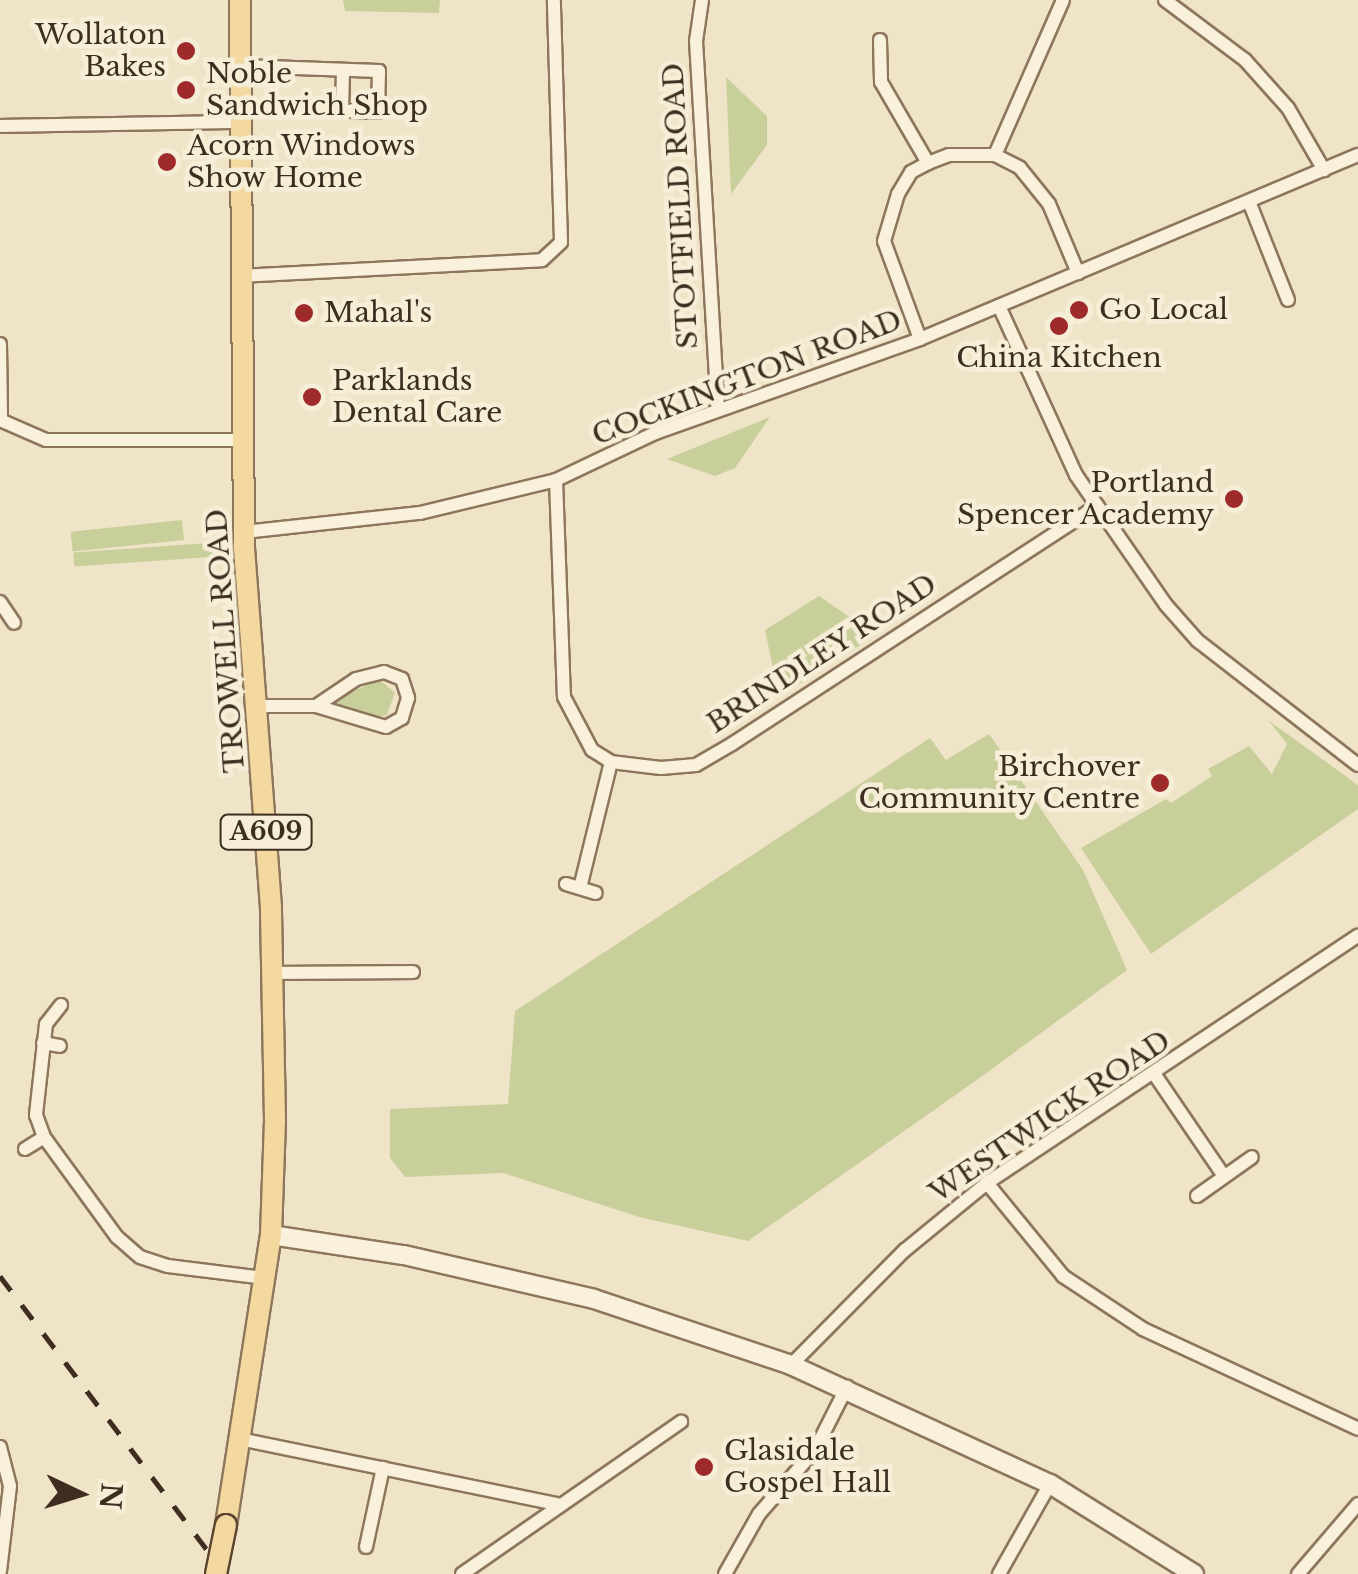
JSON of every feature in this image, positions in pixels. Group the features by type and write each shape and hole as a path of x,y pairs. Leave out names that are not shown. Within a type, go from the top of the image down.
{"main road":[{"name":"TROWELL ROAD","path":"216,1574 270,1235 273,973 244,532 240,0"}],"street":[{"path":"240,276 542,260 561,242 554,0"},
{"name":"STOTFIELD ROAD","path":"702,0 696,40 718,410"},
{"path":"995,155 1063,0"},
{"path":"1165,0 1246,60 1288,108 1324,170"},
{"path":"880,40 881,82 928,163"},
{"path":"240,66 342,70"},
{"path":"0,126 240,122"},
{"path":"920,339 884,241 898,194 912,172 928,163 950,155 995,155 1020,168 1049,204 1078,274"},
{"name":"COCKINGTON ROAD","path":"244,532 420,513 556,480 718,410 920,339 1250,204 1358,155"},
{"path":"1250,204 1288,300"},
{"path":"999,306 1076,475 1198,641 1358,765"},
{"path":"0,344 0,420 42,440 242,440"},
{"path":"556,480 564,697 592,750 611,762 580,888"},
{"name":"BRINDLEY ROAD","path":"611,762 696,765 1097,506"},
{"path":"2,609 14,623"},
{"path":"258,706 316,706 386,727 402,718 408,698 402,679 384,672 356,679 316,706"},
{"path":"566,884 596,892"},
{"name":"WESTWICK ROAD","path":"791,1365 905,1250 986,1183 1355,944"},
{"path":"273,973 413,972"},
{"path":"61,1004 46,1024 43,1043 36,1100 44,1136 117,1237 140,1257 265,1278"},
{"path":"43,1043 60,1046"},
{"path":"1155,1075 1224,1176"},
{"path":"25,1149 44,1136"},
{"path":"1198,1196 1252,1157"},
{"path":"986,1183 1063,1276 1206,1364 1358,1428"},
{"path":"270,1235 404,1255 594,1299 791,1365 847,1387 1050,1484 1194,1574"},
{"path":"725,1574 751,1526 816,1450 847,1387"},
{"path":"462,1574 557,1504 681,1422"},
{"path":"240,1439 557,1504"},
{"path":"0,1447 10,1495 0,1571"},
{"path":"366,1547 382,1468"},
{"path":"999,1574 1050,1484"},
{"path":"1298,1574 1358,1504"}],"green space":[{"path":"343,0 440,0 439,13 345,11"},
{"path":"726,77 767,116 767,145 731,194"},
{"path":"770,417 735,468 715,476 667,459"},
{"path":"182,520 184,540 73,552 71,532"},
{"path":"224,542 225,556 74,566 73,553"},
{"path":"819,596 876,635 779,697 765,630"},
{"path":"379,679 395,693 387,715 374,718 331,702"},
{"path":"1268,720 1358,785 1358,809 1151,954 1081,848 1166,799 1171,803 1212,776 1208,769 1249,746 1272,774 1287,744"},
{"path":"989,734 1083,870 1127,970 981,1077 748,1241 639,1217 503,1173 405,1177 390,1158 390,1109 508,1104 515,1011 930,738 946,760"}],"railway":[{"path":"0,1276 225,1574"}],"place":[{"name":"Wollaton Bakes","path":"186,51"},
{"name":"Noble Sandwich Shop","path":"186,90"},
{"name":"Acorn Windows Show Home","path":"167,162"},
{"name":"Go Local","path":"1079,310"},
{"name":"Mahal's","path":"304,313"},
{"name":"China Kitchen","path":"1059,326"},
{"name":"Parklands Dental Care","path":"312,397"},
{"name":"Portland Spencer Academy","path":"1234,499"},
{"name":"Birchover Community Centre","path":"1160,783"},
{"name":"Glasidale Gospel Hall","path":"704,1467"}]}
